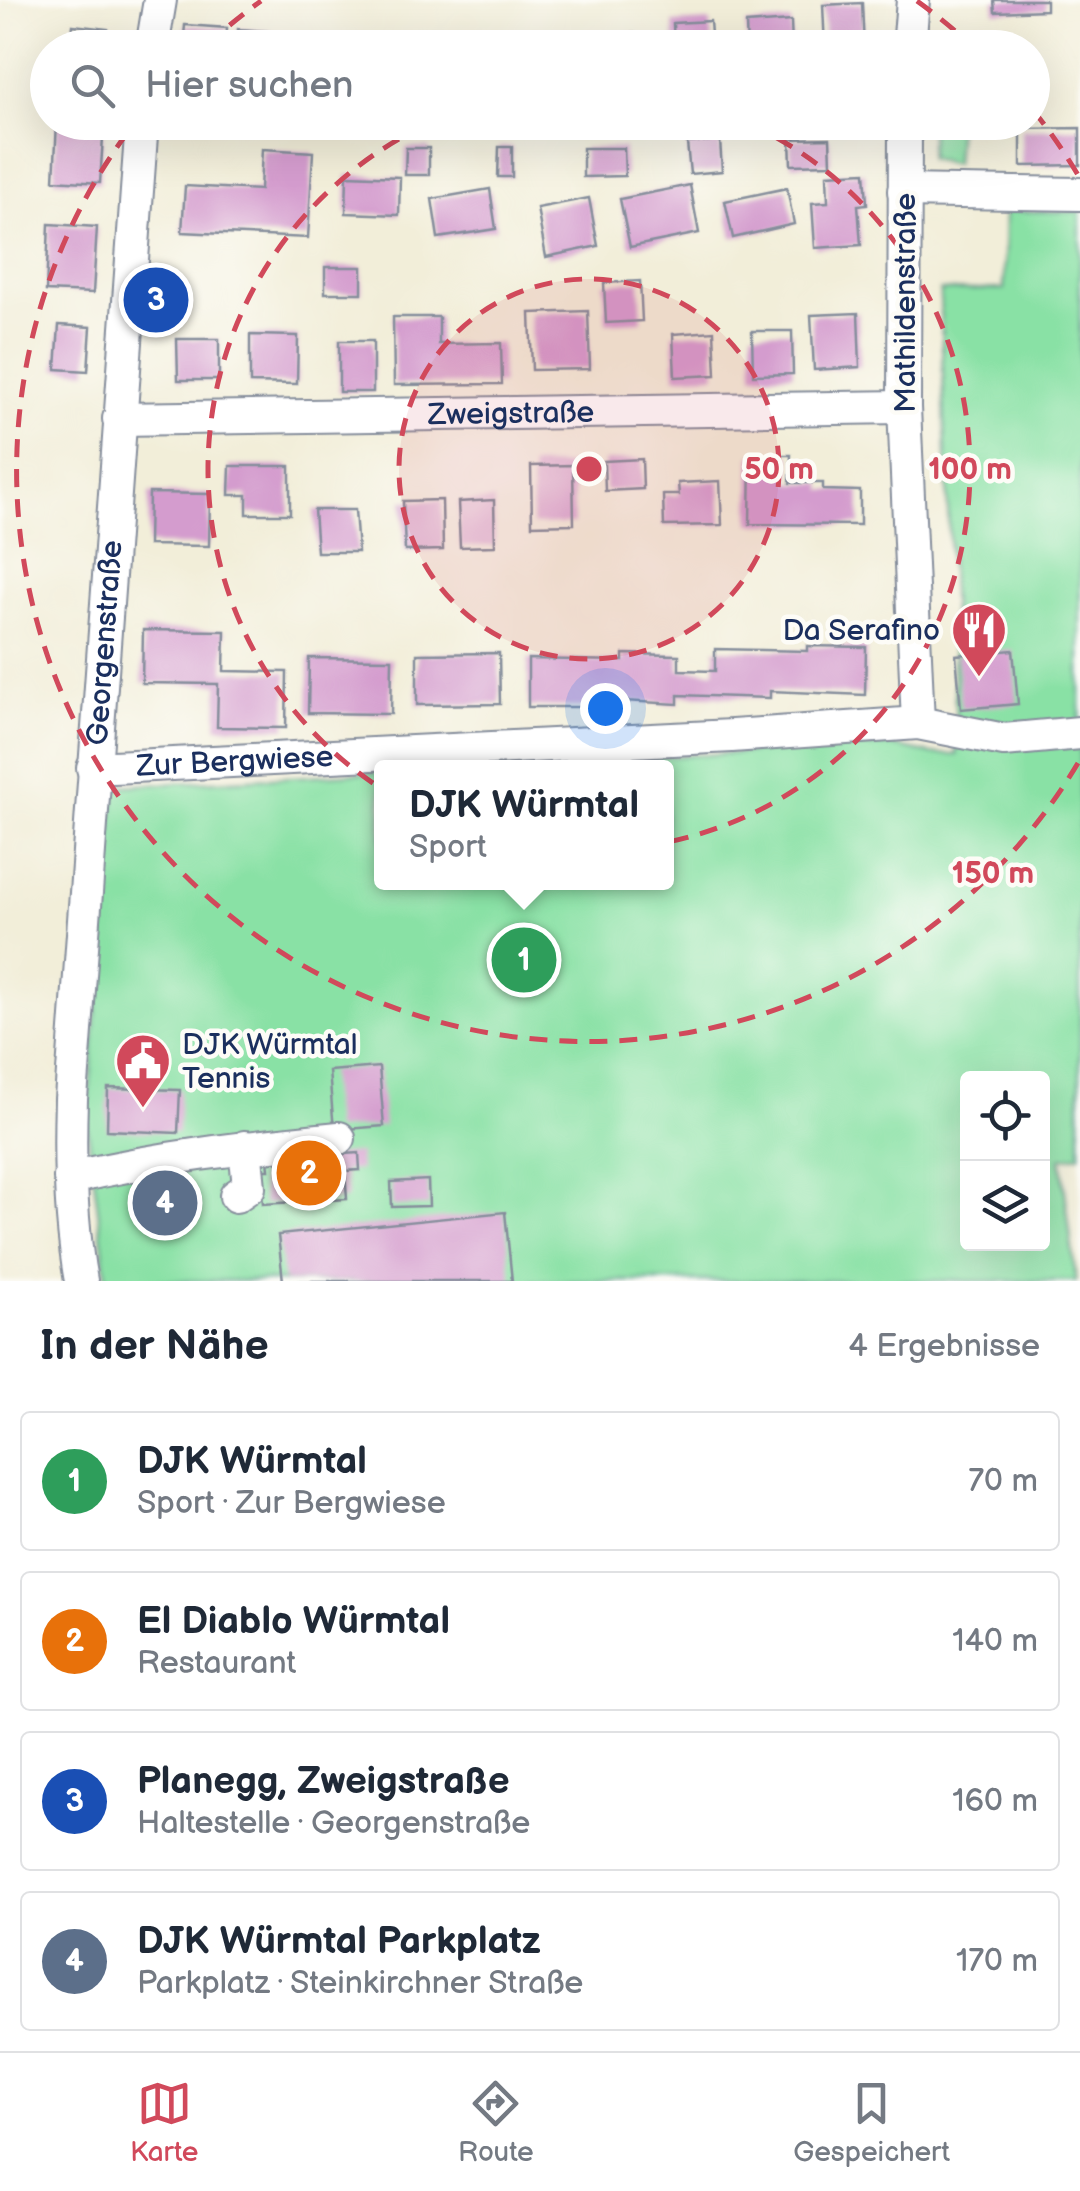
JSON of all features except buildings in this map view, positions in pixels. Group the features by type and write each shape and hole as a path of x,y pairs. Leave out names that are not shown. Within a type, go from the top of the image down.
{"street":[{"path":"155,30 160,0"},
{"path":"910,30 913,0"},
{"name":"Georgenstraße","path":"82,1281 85,1220 70,1170 94,768 141,140"},
{"name":"Mathildenstraße","path":"905,140 904,408 918,723"},
{"path":"904,191 1080,194"},
{"name":"Zweigstraße","path":"119,419 904,408"},
{"name":"Zur Bergwiese","path":"94,768 918,723 1004,740 1080,733"},
{"path":"70,1170 338,1138"},
{"path":"236,1196 249,1188 245,1148"}],"green space":[{"path":"931,140 957,140 955,164 929,158"},
{"path":"1005,211 1080,212 1080,1155 1061,1158 1076,1281 107,1281 87,1124 114,797 119,786 374,772 374,890 674,890 674,760 603,760 889,745 957,755 940,291 1004,289"}],"place":[{"name":"Planegg, Zweigstraße","path":"156,300"},
{"name":"Da Serafino","path":"979,679"},
{"name":"DJK Würmtal","path":"524,960"},
{"name":"DJK Würmtal Tennis","path":"143,1110"},
{"name":"El Diablo Würmtal","path":"309,1173"},
{"name":"DJK Würmtal Parkplatz","path":"165,1203"}]}
